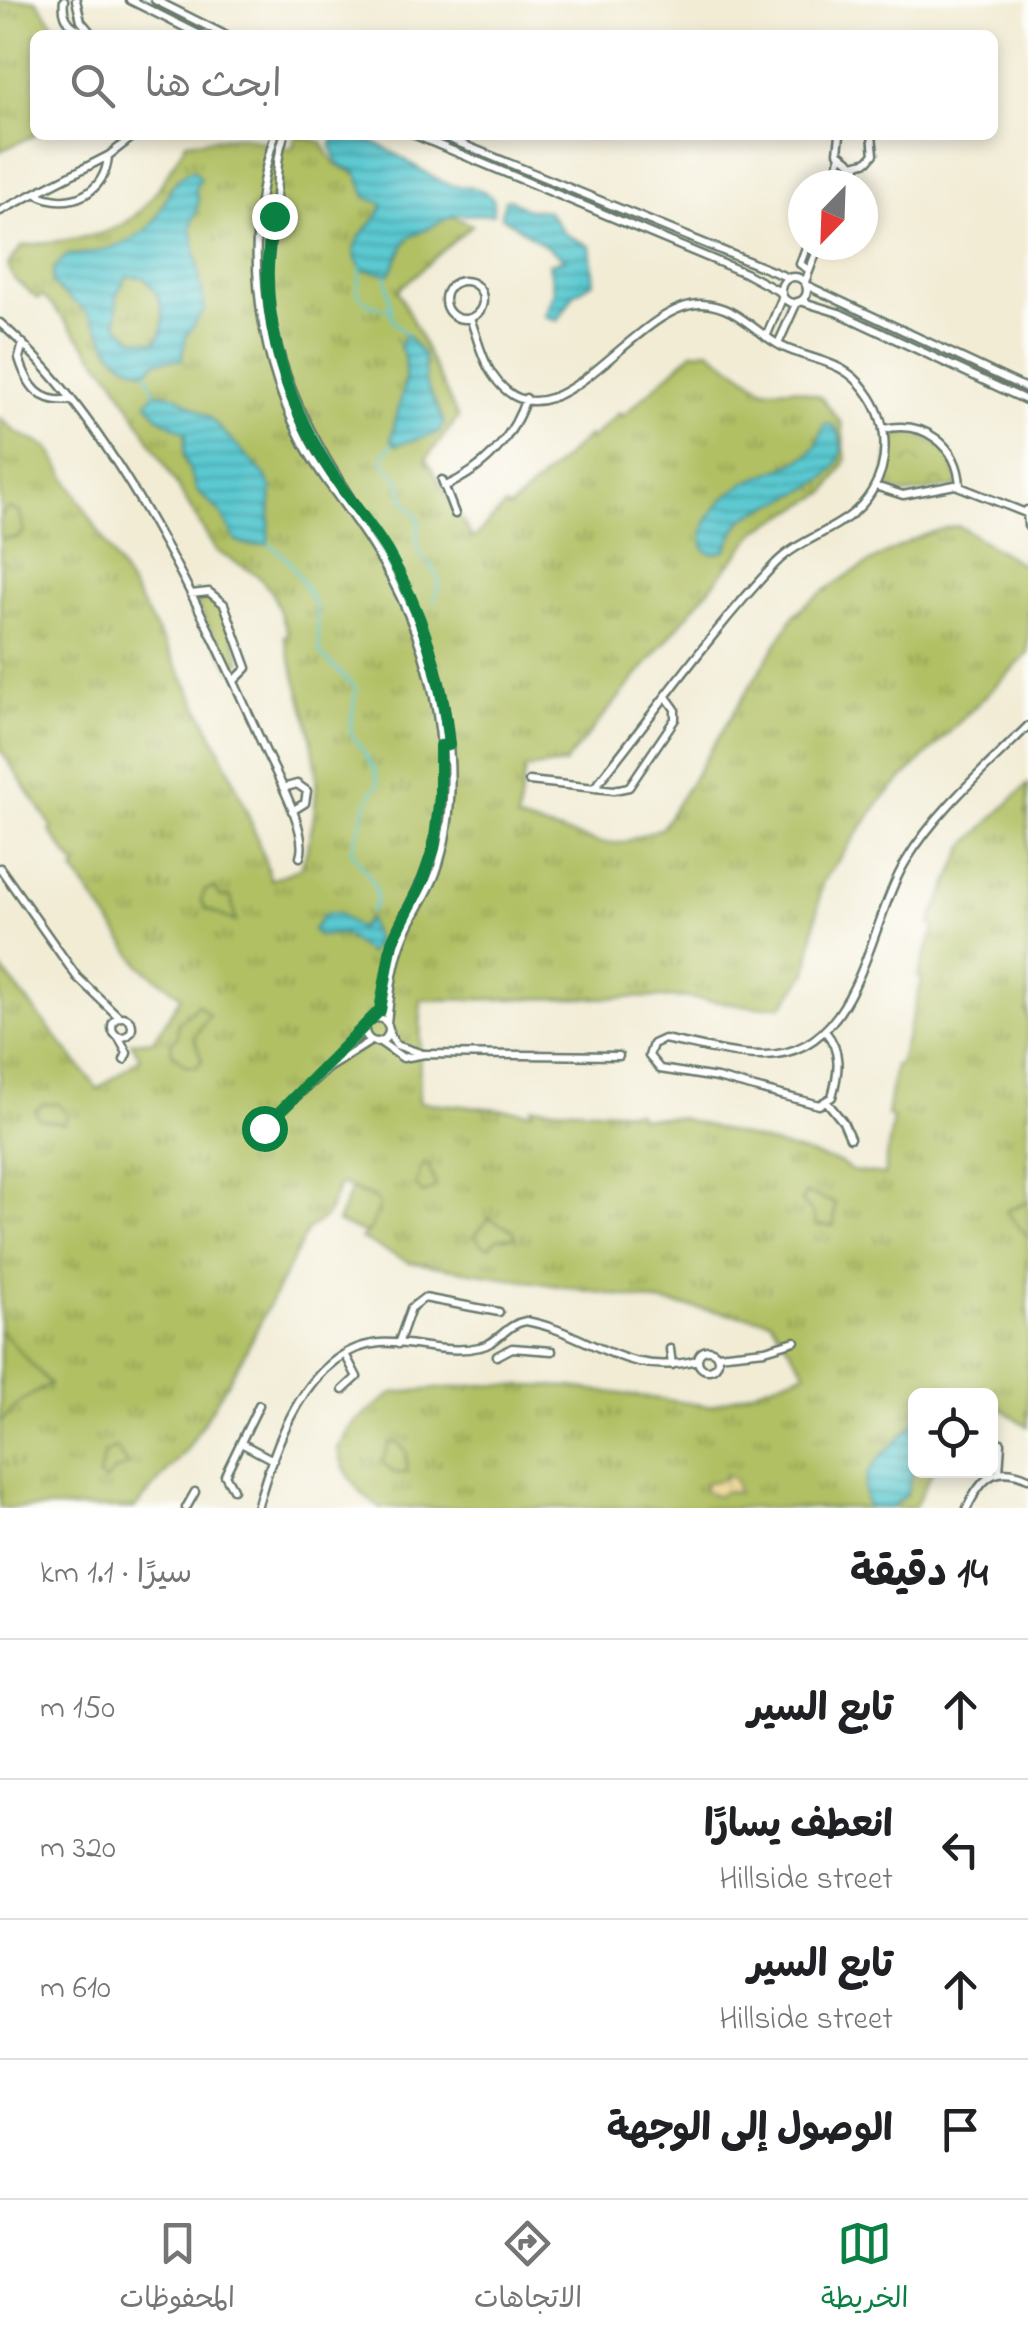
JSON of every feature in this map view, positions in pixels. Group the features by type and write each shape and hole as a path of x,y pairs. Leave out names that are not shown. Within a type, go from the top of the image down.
{"street":[{"path":"130,0 190,30"},
{"path":"155,0 215,30"},
{"path":"63,3 70,11 76,3"},
{"path":"63,3 70,25 82,30"},
{"path":"76,3 81,21 89,30"},
{"path":"0,211 108,156 129,140"},
{"path":"256,1133 376,1018 392,942 423,880 434,847 444,746 426,666 404,605 370,542 313,460 279,385 260,303 259,208 274,140"},
{"path":"283,140 276,168 267,284 287,382 320,455 388,553 413,602 434,660 449,806 442,849 430,886 400,946 387,1023 402,1052"},
{"path":"426,140 755,277 782,296 856,320 1028,402"},
{"path":"452,140 806,284 1028,389"},
{"path":"837,170 840,140"},
{"path":"855,170 874,154 873,140"},
{"path":"36,193 56,201 84,195 102,180 108,156"},
{"path":"840,156 858,165"},
{"path":"259,208 266,214 275,210"},
{"path":"801,260 800,264 809,270"},
{"path":"778,344 798,302 807,294 813,260"},
{"path":"766,337 789,278"},
{"path":"460,282 472,283 482,297 480,310 470,318 457,318 446,305 446,292 460,282"},
{"path":"470,318 495,378 526,398 550,400 572,391 644,327 680,306 707,304 728,309 778,344 826,359 851,374 874,402 884,429 883,458 875,486 854,514 775,564 594,788"},
{"path":"773,321 778,330 785,328"},
{"path":"0,323 23,343 72,400 191,594 283,788 303,844 300,857"},
{"path":"23,343 19,358 35,392 53,402 72,400"},
{"path":"455,514 443,483 492,456 512,429 526,398"},
{"path":"884,429 915,428 936,438 952,456 960,486"},
{"path":"875,486 902,494 940,485 960,486 1027,511 1028,526"},
{"path":"191,594 209,592 224,604 247,668 234,680"},
{"path":"530,780 620,790 637,780 675,718 675,709 666,698"},
{"path":"825,1032 838,1057 834,1093 827,1102 814,1104 717,1078 660,1070 648,1056 653,1044 664,1039 750,1054 780,1054 825,1032 848,1002 886,901 914,848 1028,726"},
{"path":"283,788 297,784 307,791 305,803 292,811"},
{"path":"0,868 77,976 119,1017 129,1020 132,1029 126,1036 118,1037"},
{"path":"119,1017 112,1027 127,1053 124,1060"},
{"path":"376,1018 387,1023"},
{"path":"364,1030 376,1042 402,1052 619,1056"},
{"path":"328,1068 389,1033"},
{"path":"827,1102 844,1122 850,1138"},
{"path":"398,1344 412,1308 424,1298 500,1312"},
{"path":"257,1508 288,1421 306,1392 346,1356 371,1344 475,1348 516,1323 531,1322 620,1360 672,1365 697,1360 705,1350 716,1354 765,1350 795,1341"},
{"path":"498,1337 508,1349"},
{"path":"670,1348 672,1365"},
{"path":"497,1356 508,1349 552,1351"},
{"path":"697,1360 702,1369 709,1371 717,1365 716,1354"},
{"path":"344,1390 357,1377 346,1356"},
{"path":"233,1488 225,1480 228,1467 259,1405"},
{"path":"241,1443 273,1460"},
{"path":"999,1472 1001,1443"},
{"path":"220,1462 228,1467"},
{"path":"967,1508 980,1483 999,1472 1028,1478"},
{"path":"186,1508 195,1492"}],"green space":[{"path":"0,0 36,0 58,30 30,30 30,137 0,151"},
{"path":"256,140 292,149 295,140 321,142 335,164 472,225 398,290 458,418 426,459 473,539 505,506 509,509 588,436 591,439 619,413 623,416 693,352 709,350 764,389 794,388 821,397 842,424 846,461 827,492 758,530 564,764 525,769 517,820 601,843 622,843 662,828 795,614 849,575 898,547 959,526 1028,568 1028,654 882,799 822,883 807,973 783,1005 757,1007 682,997 421,1000 419,1102 532,1112 532,1107 638,1112 639,1117 680,1118 840,1163 852,1171 884,1175 893,1118 887,1116 895,1065 899,1065 922,980 918,976 935,927 930,924 965,846 1028,784 1028,1427 998,1406 998,1388 908,1388 908,1478 929,1478 914,1508 381,1508 353,1483 338,1449 353,1423 393,1393 479,1385 571,1387 710,1406 806,1372 770,1320 409,1262 361,1239 370,1230 376,1199 340,1184 325,1218 308,1229 241,1360 188,1448 135,1508 0,1508 0,967 98,1089 140,1058 131,1042 154,1040 181,996 141,966 74,871 77,868 50,831 53,828 0,749 0,418 16,432 49,448 142,605 228,767 271,880 301,868 316,803 314,749 284,636 288,633 272,592 256,574 216,551 113,378 50,303 41,295 38,299 14,279 8,265 22,246 85,237 124,224 153,195 186,142"},
{"path":"908,434 929,440 944,450 959,486 906,494 885,488 892,436"},
{"path":"9,508 20,513 24,532 17,538 0,539 0,517"},
{"path":"195,600 211,601 229,620 241,662 232,671"},
{"path":"214,888 219,896 231,897 236,922 206,909 201,900 205,890"},
{"path":"198,1004 209,1015 194,1037 202,1061 196,1067 185,1065 172,1053 171,1043 177,1038 178,1023"},
{"path":"43,1104 58,1104 67,1113 64,1123 39,1119 35,1111"},
{"path":"428,1164 436,1187 423,1194 416,1186 421,1167"},
{"path":"351,1189 376,1199 379,1206 370,1231 363,1233 337,1222"},
{"path":"806,1193 835,1203 834,1226 816,1225 813,1213 801,1201"},
{"path":"1028,1201 1028,1237 1006,1211"},
{"path":"489,1218 514,1231 515,1237 497,1239 490,1247 482,1245 475,1236"},
{"path":"0,1330 50,1384 23,1400 0,1422"},
{"path":"390,1442 398,1443 407,1452 407,1473 394,1473 382,1462"},
{"path":"116,1448 128,1466 113,1472 106,1481 99,1477 104,1453"}],"sand":[{"path":"725,1474 735,1480 738,1493 724,1491 718,1496 705,1491 704,1483 725,1479"}],"water":[{"path":"334,140 366,140 379,145 442,182 487,193 493,199 493,214 454,215 407,239 390,274 363,270 354,250 383,204 366,197 357,173 338,164 331,146"},
{"path":"193,170 201,178 195,189 199,201 191,226 205,309 186,336 182,360 157,361 146,371 116,356 89,315 52,282 54,268 67,255 111,248 142,233 185,174","holes":["127,276 143,277 162,308 163,326 156,342 133,338 117,324 117,294"]},
{"path":"505,200 526,209 548,211 565,234 590,246 594,282 574,294 558,321 545,316 554,290 549,264 565,259 501,216"},
{"path":"407,335 424,356 425,382 444,422 438,433 396,445 391,439 405,382 405,360 399,344"},
{"path":"155,393 175,395 208,416 265,475 272,490 268,544 251,546 236,541 221,513 197,491 184,456 186,433 158,417 147,402"},
{"path":"825,424 835,426 842,445 839,461 829,474 814,486 745,518 725,551 712,554 705,550 706,523 725,498 748,482 810,453"},
{"path":"325,913 340,914 359,929 368,919 376,942 369,954 343,934 318,936 313,930"},
{"path":"907,1431 908,1478 911,1478 906,1495 890,1508 868,1508 864,1493 871,1469"}],"waterway":[{"path":"361,268 357,292 367,303 391,311 393,322 407,335"},
{"path":"386,275 391,310"},
{"path":"146,371 155,393"},
{"path":"392,444 381,459 401,482 405,501 419,518 417,547 437,576 434,601"},
{"path":"269,543 290,562 316,606 320,653 356,689 350,731 375,770 378,785 365,808 351,851 375,888 375,904 370,912"}],"route":[{"path":"264,1128 284,1104 328,1068 380,1010 392,942 423,880 434,847 439,814 440,746 449,745 434,660 413,602 388,553 320,455 287,382 276,344 267,284 274,216"}]}
